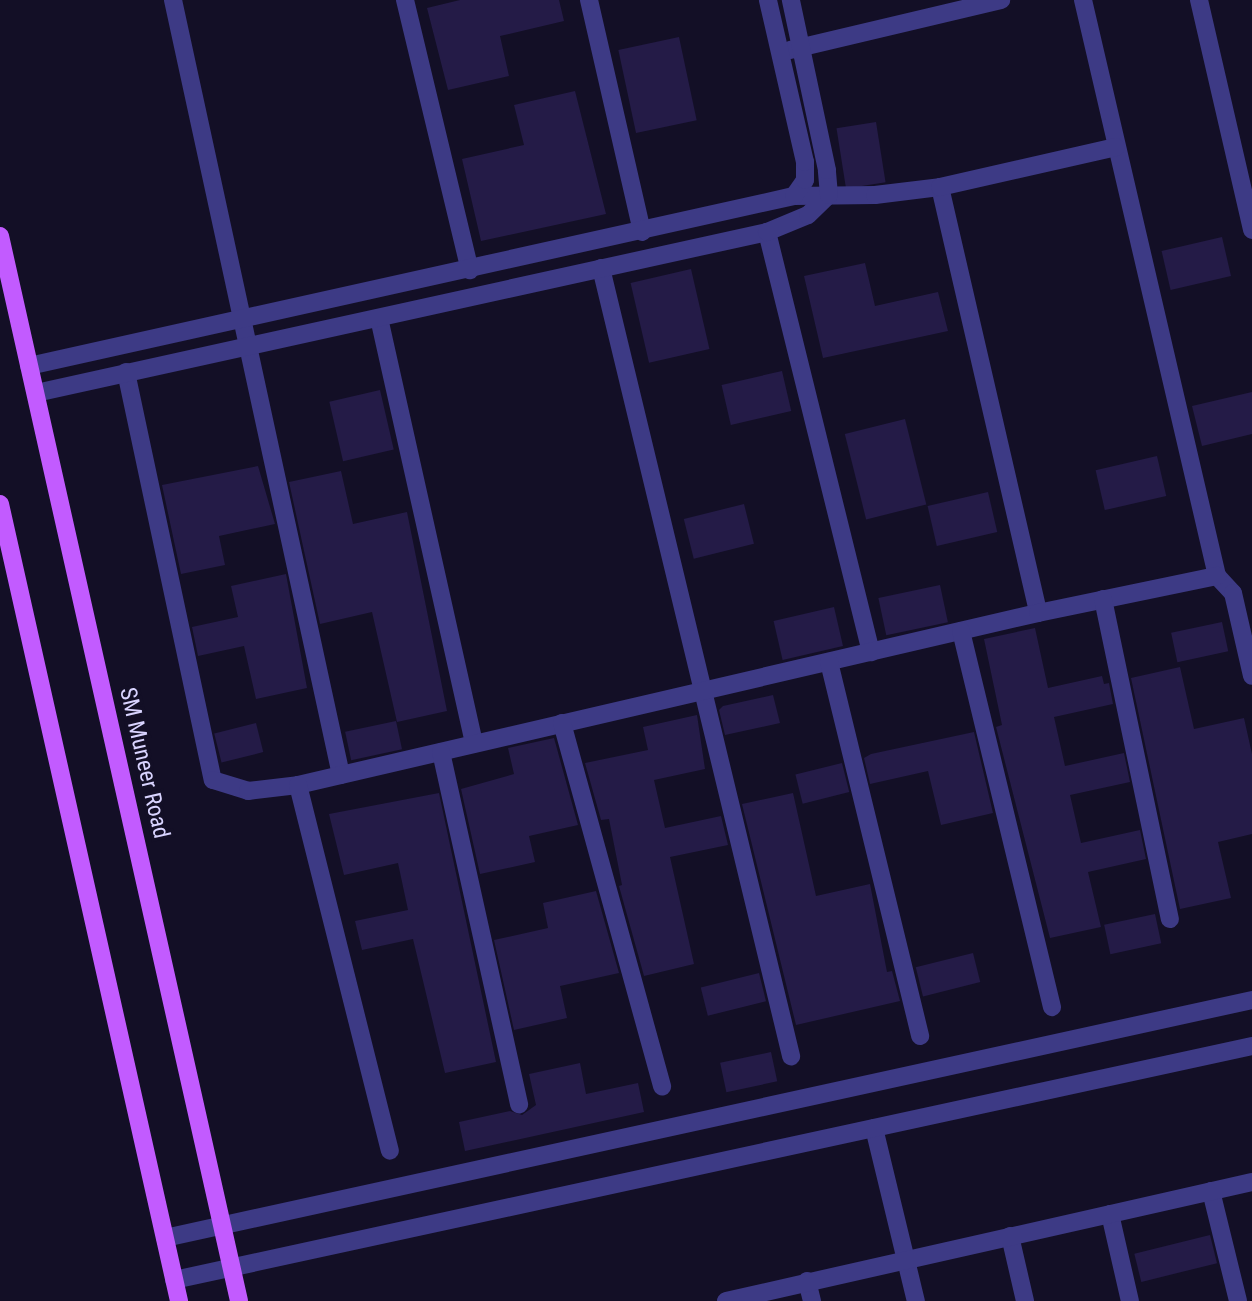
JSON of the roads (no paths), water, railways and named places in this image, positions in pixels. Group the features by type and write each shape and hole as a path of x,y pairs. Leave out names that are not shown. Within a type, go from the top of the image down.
{"main road":[{"name":"SM Muneer Road","path":"0,236 239,1301"},
{"path":"0,504 178,1301"}],"street":[{"path":"173,0 341,775"},
{"path":"405,0 470,270"},
{"path":"589,0 642,232"},
{"path":"768,0 804,162 805,180 794,196"},
{"path":"791,0 829,195"},
{"path":"780,53 1001,0"},
{"path":"1083,0 1217,576 1233,593 1252,676"},
{"path":"1199,0 1252,230"},
{"path":"29,366 241,317 642,232 794,196 940,187 1116,147"},
{"path":"940,187 1038,613"},
{"path":"36,393 767,232 808,215 829,195"},
{"path":"767,232 871,652"},
{"path":"601,268 791,1056"},
{"path":"379,318 474,744"},
{"path":"125,372 213,780 248,792 298,785 1038,613 1217,576"},
{"path":"1103,599 1170,919"},
{"path":"961,631 1052,1007"},
{"path":"830,662 920,1036"},
{"path":"562,723 662,1087"},
{"path":"441,752 519,1104"},
{"path":"298,785 390,1151"},
{"path":"165,1238 1252,1000"},
{"path":"174,1280 1252,1046"},
{"path":"874,1128 916,1301"},
{"path":"726,1301 1252,1182"},
{"path":"1211,1191 1238,1301"},
{"path":"1110,1214 1130,1301"},
{"path":"1010,1236 1025,1301"},
{"path":"807,1281 812,1301"}]}
